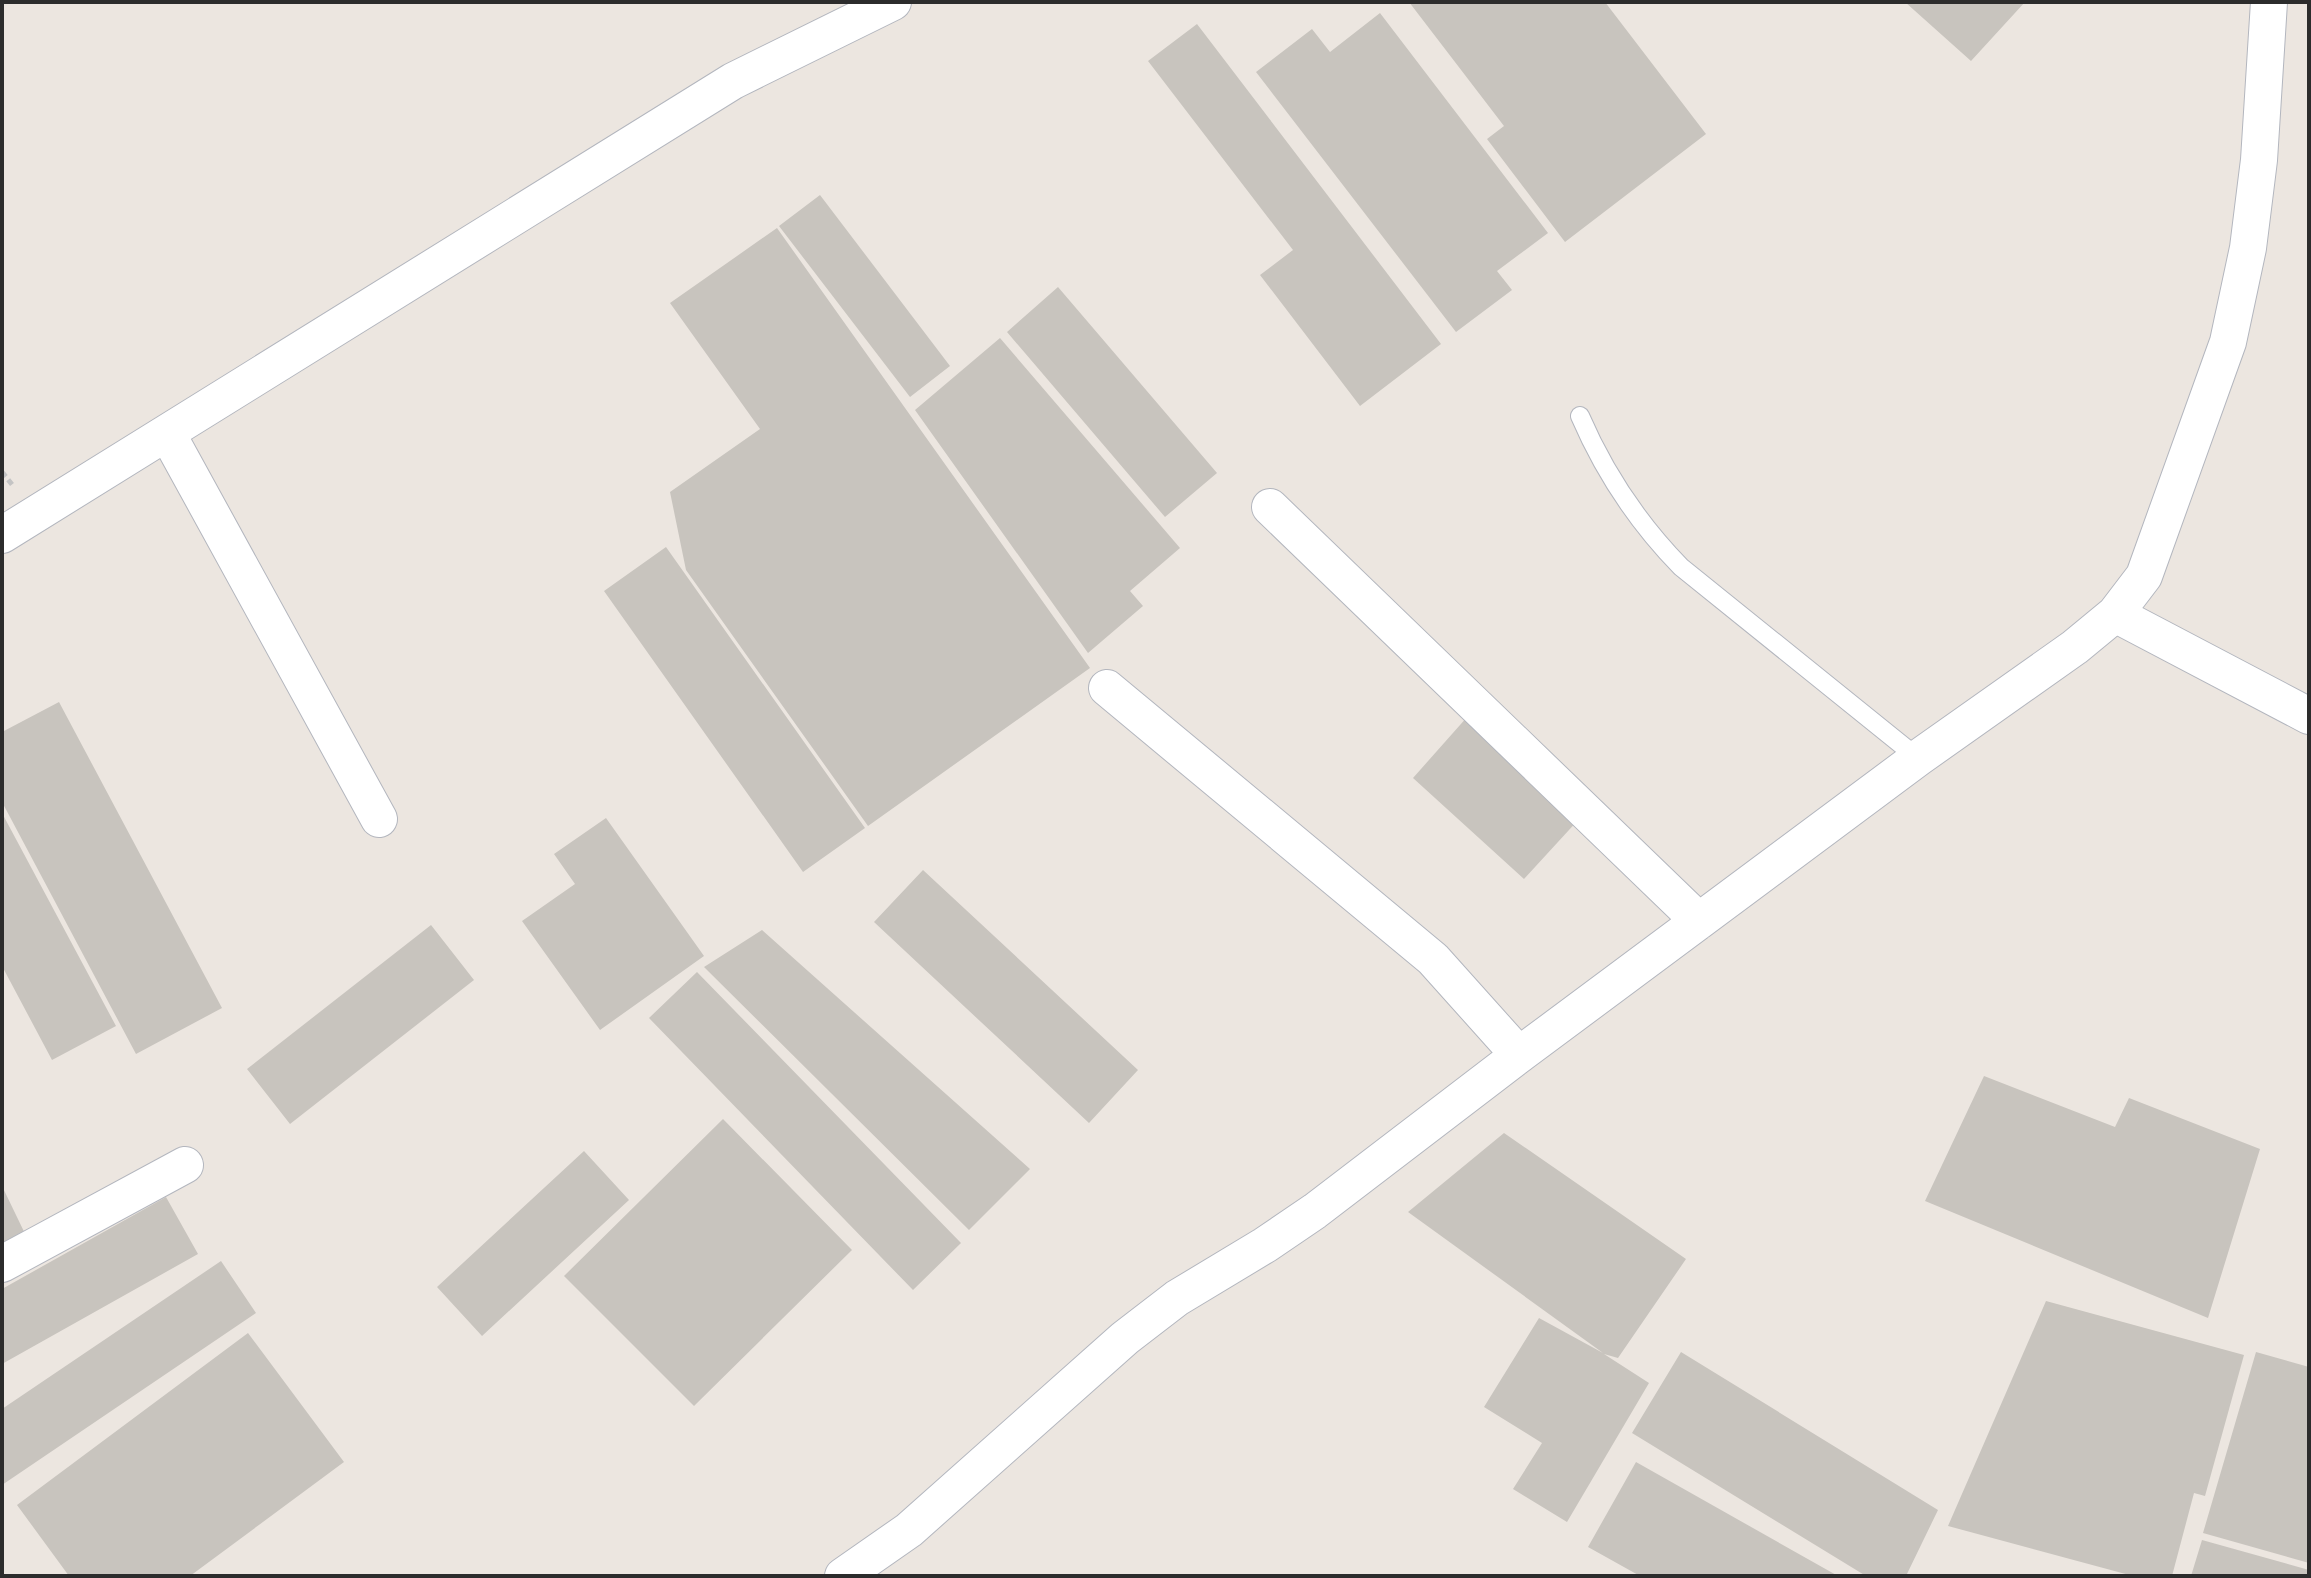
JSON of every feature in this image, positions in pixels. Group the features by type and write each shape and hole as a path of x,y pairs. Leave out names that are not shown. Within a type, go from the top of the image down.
{"street":[{"path":"2,535 733,81 893,2"},
{"path":"843,1576 909,1530 1125,1338 1166,1306 1315,1211 1519,1055 1918,758 2075,647 2115,614 2144,576 2228,342 2248,248 2259,160 2269,2"},
{"path":"167,433 379,819"},
{"path":"1270,507 1699,921"},
{"path":"2115,614 2309,716"},
{"path":"1107,688 1433,959 1519,1055"},
{"path":"2,1264 185,1165"}],"lane":[{"path":"1580,416 1614,485 1636,517 1673,559 1918,758"}],"building":[{"path":"1409,2 1605,2 1706,134 1565,242 1487,139 1504,126"},
{"path":"1905,2 2025,2 1971,61"},
{"path":"1380,13 1548,233 1497,271 1512,290 1456,332 1256,72 1312,29 1330,52"},
{"path":"1197,24 1441,344 1360,406 1260,275 1293,250 1148,61"},
{"path":"820,195 950,366 910,397 779,226"},
{"path":"777,228 1090,668 868,826 686,570 670,492 760,429 670,303"},
{"path":"1058,287 1217,473 1165,517 1007,332"},
{"path":"1000,338 1180,548 1130,591 1143,606 1088,653 915,410"},
{"path":"666,547 865,828 803,872 604,591"},
{"path":"59,702 222,1008 136,1054 2,802 2,732"},
{"path":"1468,716 1580,818 1524,879 1413,778"},
{"path":"2,813 116,1026 52,1060 2,966"},
{"path":"606,818 704,956 600,1030 522,921 575,884 554,854"},
{"path":"923,870 1138,1070 1089,1123 874,922"},
{"path":"431,925 474,980 290,1124 247,1069"},
{"path":"762,930 1030,1169 969,1230 704,967"},
{"path":"697,972 961,1243 913,1290 649,1018"},
{"path":"1984,1076 2115,1127 2129,1098 2260,1149 2208,1318 1925,1201"},
{"path":"723,1119 852,1250 694,1406 564,1276"},
{"path":"1504,1133 1686,1259 1618,1358 1604,1354 1649,1383 1567,1522 1513,1489 1542,1443 1484,1407 1539,1318 1603,1353 1408,1212"},
{"path":"584,1151 629,1200 482,1336 437,1287"},
{"path":"2,1186 30,1244 2,1258"},
{"path":"166,1197 198,1254 2,1364 2,1289"},
{"path":"221,1261 256,1313 2,1485 2,1409"},
{"path":"2046,1301 2244,1355 2205,1496 2194,1493 2172,1576 2133,1576 1948,1526"},
{"path":"248,1333 344,1462 190,1576 69,1576 17,1505"},
{"path":"1681,1352 1938,1510 1906,1576 1866,1576 1632,1433"},
{"path":"2256,1352 2309,1367 2309,1563 2203,1533"},
{"path":"1636,1462 1838,1576 1640,1576 1588,1547"},
{"path":"2202,1540 2309,1570 2309,1576 2191,1576"}]}
